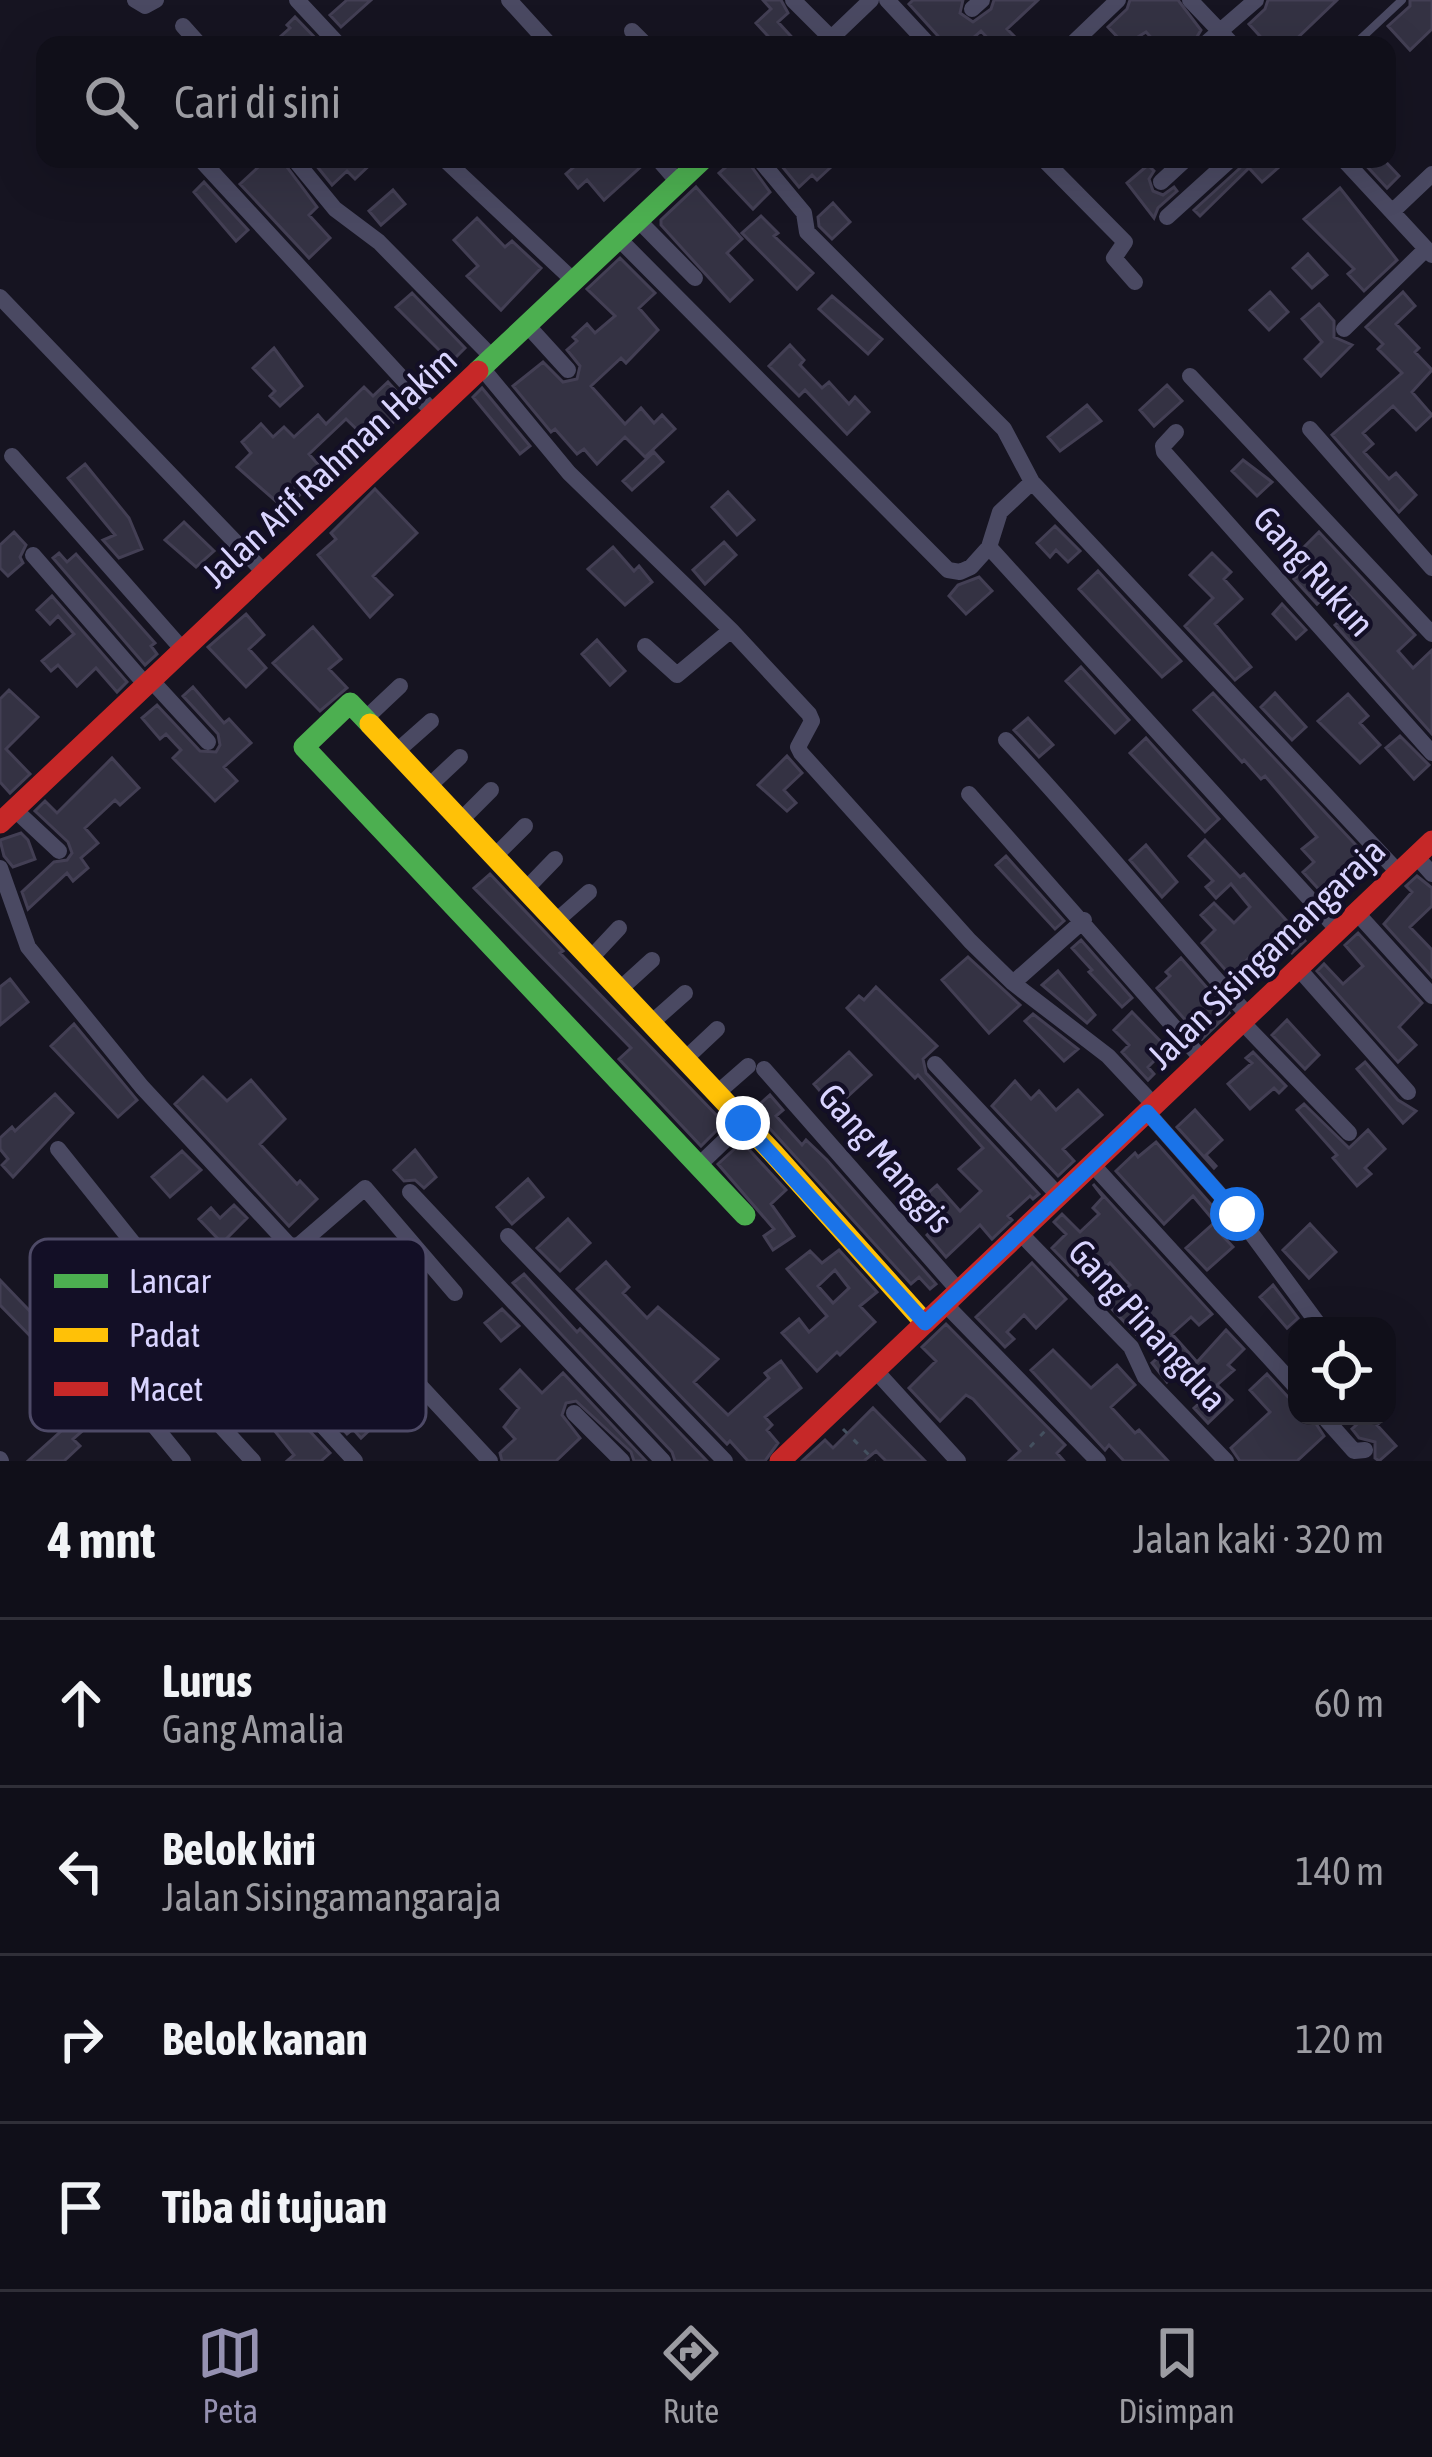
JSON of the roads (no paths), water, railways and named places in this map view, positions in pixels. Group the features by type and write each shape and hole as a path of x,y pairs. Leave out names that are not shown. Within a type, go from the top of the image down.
{"street":[{"path":"135,0 146,6 156,0"},
{"path":"297,0 331,36"},
{"path":"509,0 542,36"},
{"path":"793,0 822,36"},
{"path":"833,36 871,0"},
{"path":"887,0 920,36"},
{"path":"1080,36 1118,0"},
{"path":"1190,0 1225,36"},
{"path":"1214,36 1256,0"},
{"path":"183,26 192,36"},
{"path":"632,31 637,36"},
{"path":"208,168 434,413"},
{"path":"301,168 335,209 379,242 487,363 568,473 731,630 808,714 812,721 798,747 801,753 970,941 1013,983 1108,1056 1237,1214 1313,1317"},
{"path":"454,168 574,281"},
{"path":"666,168 678,182"},
{"name":"Jalan Arif Rahman Hakim","path":"7,816 693,168"},
{"path":"767,168 805,212 807,232 1004,429 1032,482 1399,873"},
{"path":"1052,168 1124,242 1114,258 1135,282"},
{"path":"1161,182 1176,168"},
{"path":"1167,217 1221,168"},
{"path":"1344,328 1429,252 1352,168"},
{"path":"1393,211 1432,174"},
{"path":"638,220 695,278"},
{"path":"619,239 948,570 971,567 989,548 1000,512 1032,482"},
{"path":"0,297 265,573"},
{"path":"527,325 568,370"},
{"path":"1190,376 1432,634"},
{"path":"1310,429 1432,568"},
{"name":"Gang Rukun","path":"1176,432 1163,446 1164,452 1432,753"},
{"path":"12,456 183,650"},
{"path":"989,548 1338,930"},
{"path":"33,555 208,742"},
{"path":"645,646 677,675 731,630"},
{"path":"365,719 400,686"},
{"path":"746,1215 304,747 350,704 925,1323"},
{"path":"396,752 430,721"},
{"path":"1006,740 1349,1133"},
{"path":"428,787 460,757"},
{"path":"460,821 491,790"},
{"path":"969,794 1202,1059"},
{"path":"7,816 59,850"},
{"path":"494,857 525,826"},
{"path":"1424,849 1432,874"},
{"name":"Jalan Sisingamangaraja","path":"780,1461 1424,849"},
{"path":"525,890 555,859"},
{"path":"0,868 28,947 142,1087 281,1239"},
{"path":"556,922 589,892"},
{"path":"1357,913 1432,997"},
{"path":"1013,983 1084,920"},
{"path":"590,959 619,928"},
{"path":"619,990 652,960"},
{"path":"1298,968 1408,1092"},
{"path":"650,1024 685,993"},
{"path":"684,1060 717,1029"},
{"path":"935,1064 1059,1196"},
{"name":"Gang Manggis","path":"716,1094 756,1067 1098,1461"},
{"path":"698,1165 743,1123"},
{"path":"58,1149 130,1239"},
{"path":"1092,1164 1288,1378"},
{"path":"306,1239 365,1188 408,1239"},
{"path":"410,1192 663,1461"},
{"name":"Gang Pinangdua","path":"1020,1232 1131,1346 1145,1377 1226,1461"},
{"path":"508,1236 725,1461"},
{"path":"426,1260 454,1293"},
{"path":"875,1370 958,1461"},
{"path":"426,1393 490,1461"},
{"path":"574,1413 622,1461"},
{"path":"1331,1425 1354,1451 1365,1450"},
{"path":"158,1431 183,1461"},
{"path":"226,1431 253,1461"},
{"path":"328,1431 355,1461"}],"lane":[{"path":"1364,36 1402,0"}]}
